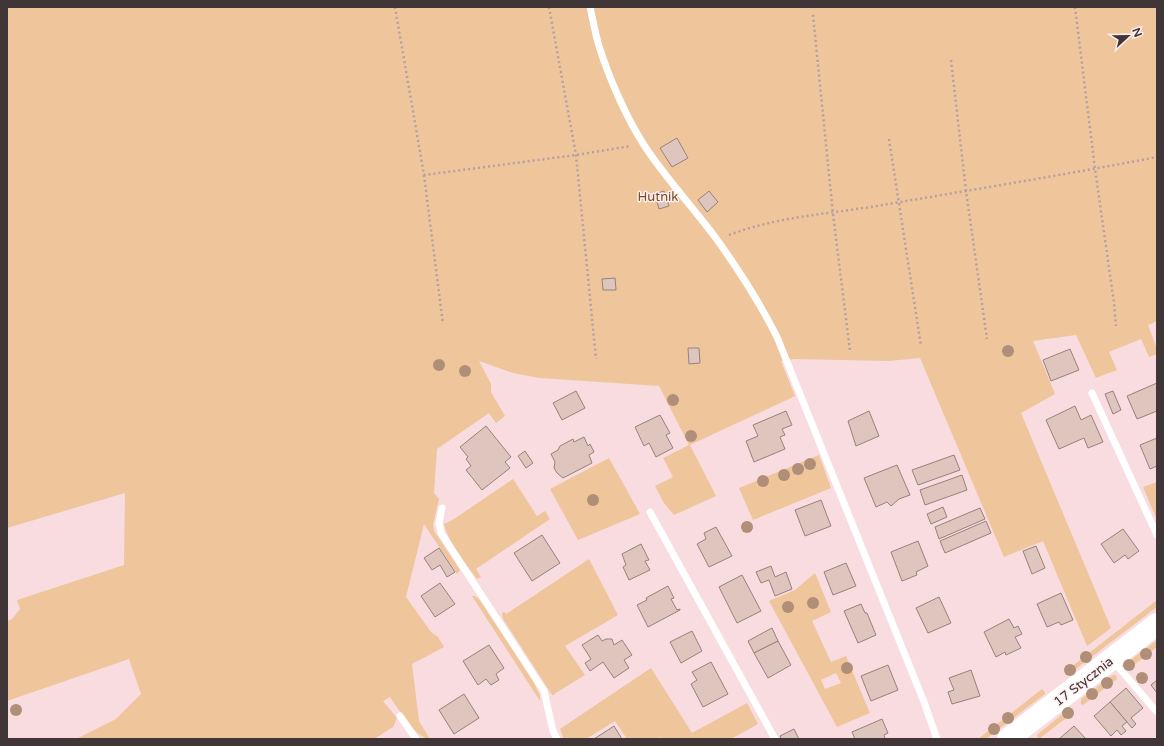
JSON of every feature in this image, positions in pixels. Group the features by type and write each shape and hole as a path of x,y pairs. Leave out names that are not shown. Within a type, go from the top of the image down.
{"main road":[{"name":"17 Stycznia","path":"1008,739 1157,624"}],"lane":[{"path":"590,7 601,51 616,90 643,144 717,240 756,298 784,353 938,739"},
{"path":"1092,394 1157,535"},
{"path":"442,508 439,523 441,533 544,692 557,739"},
{"path":"650,512 775,739"},
{"path":"1111,659 1157,712"},
{"path":"400,716 416,739"}],"path":[{"path":"395,7 424,176 443,324"},
{"path":"549,7 576,155 596,359"},
{"path":"1075,7 1116,326"},
{"path":"813,15 833,214 850,351"},
{"path":"951,60 966,191 987,339"},
{"path":"889,139 921,346"},
{"path":"424,176 643,144"},
{"path":"717,240 765,224 833,214 1157,157"}],"green space":[{"name":"Hutnik","path":"7,7 1157,7 1157,321 1148,325 1157,349 1157,354 1149,357 1141,339 1109,352 1117,370 1096,378 1076,335 1033,341 1055,394 1021,413 1111,628 1087,646 1043,541 1004,557 920,358 889,361 794,359 781,361 795,396 690,445 716,496 674,515 664,503 655,486 673,477 663,458 689,445 659,386 540,378 513,373 479,361 491,384 491,392 505,416 496,423 489,413 437,449 434,493 439,499 433,525 434,531 460,570 457,574 424,524 406,597 431,632 438,637 444,647 412,664 419,721 430,739 425,738 413,729 390,697 383,701 397,718 393,727 374,739 76,739 116,719 141,694 129,659 7,701 7,621 12,619 20,609 17,600 124,565 125,493 7,528"},
{"path":"819,455 831,488 753,520 739,488"},
{"path":"609,458 640,514 578,540 550,489"},
{"path":"513,479 537,516 545,511 550,519 476,569 481,577 477,579 454,546 444,524 454,519"},
{"path":"1157,482 1157,520 1143,487"},
{"path":"589,559 618,615 565,646 585,675 554,694 555,695 552,695 503,619 502,613 504,612 506,614"},
{"path":"815,573 831,612 812,621 831,662 846,656 870,713 837,727 769,601 795,590","holes":["836,673 841,683 825,689 821,680"]},
{"path":"472,596 479,599 533,681 540,695 540,701"},
{"path":"1157,600 1157,607 1068,675 1066,671"},
{"path":"1157,640 1157,647 1129,669 1124,665"},
{"path":"651,668 692,733 747,703 758,724 731,739 661,739 660,737 656,739 627,739 615,721 586,739 564,739 560,729"},
{"path":"1113,675 1116,675 1117,679 1083,705 1081,704 1081,699"},
{"path":"1042,689 1045,694 986,739 978,739"},
{"path":"1070,708 1074,712 1039,739 1037,736 1038,734"}],"building":[{"path":"677,138 688,158 672,167 660,148"},
{"path":"664,191 669,206 659,209 655,194"},
{"path":"709,191 718,202 707,212 698,200"},
{"path":"615,278 616,290 603,290 602,279"},
{"path":"688,348 699,348 700,363 689,364"},
{"path":"1070,349 1079,370 1051,381 1043,360"},
{"path":"1157,383 1157,411 1137,419 1127,396"},
{"path":"576,391 585,408 562,420 553,403"},
{"path":"1113,391 1121,410 1113,414 1105,394"},
{"path":"1075,406 1081,420 1091,415 1103,442 1088,448 1084,438 1059,449 1046,420"},
{"path":"786,411 792,425 782,429 785,435 780,437 785,449 754,462 746,441 758,436 753,425"},
{"path":"869,411 879,436 856,446 848,421"},
{"path":"660,415 670,433 666,435 673,448 656,457 649,443 644,446 635,427"},
{"path":"486,426 511,457 505,462 510,468 482,490 466,470 471,466 466,459 468,457 460,447"},
{"path":"584,437 588,446 590,444 594,452 589,455 592,463 563,478 554,468 555,462 551,454 558,450 560,446 573,439 574,442"},
{"path":"1157,438 1157,466 1150,469 1140,445"},
{"path":"525,451 533,463 526,468 518,456"},
{"path":"954,455 960,470 918,485 912,470"},
{"path":"897,465 910,495 899,499 891,506 887,502 876,507 864,478"},
{"path":"962,475 967,490 925,505 920,490"},
{"path":"821,500 831,526 805,536 795,510"},
{"path":"943,507 947,517 931,524 927,514"},
{"path":"980,508 985,519 939,539 935,527"},
{"path":"986,521 991,533 945,553 940,541"},
{"path":"716,527 732,556 709,567 697,544 706,539 704,533"},
{"path":"1123,529 1139,551 1128,559 1125,555 1114,563 1101,544"},
{"path":"542,535 560,563 532,581 514,553"},
{"path":"918,541 928,566 916,572 917,575 902,581 891,552"},
{"path":"641,544 649,560 645,561 650,570 629,580 623,567 626,565 622,554"},
{"path":"1036,546 1045,568 1032,574 1023,551"},
{"path":"439,548 455,572 447,577 440,565 432,570 424,558"},
{"path":"846,563 856,586 833,595 824,572"},
{"path":"771,566 775,577 786,572 792,589 775,596 769,580 761,583 756,572"},
{"path":"742,575 761,611 737,623 719,587"},
{"path":"440,583 455,604 435,617 421,596"},
{"path":"668,586 674,598 671,599 677,610 680,610 648,627 637,605 647,600 646,598"},
{"path":"1061,593 1073,620 1061,625 1059,622 1047,627 1037,604"},
{"path":"939,597 951,623 928,633 916,608"},
{"path":"861,604 865,613 867,613 876,635 858,643 844,611"},
{"path":"1009,619 1014,628 1018,626 1022,634 1015,637 1021,648 1006,655 1005,652 996,657 984,632"},
{"path":"772,628 778,641 754,653 748,641"},
{"path":"692,631 702,651 681,663 670,642"},
{"path":"598,635 602,641 612,639 614,645 622,640 632,655 624,660 629,668 614,678 603,662 590,671 585,663 591,659 582,645"},
{"path":"778,641 791,665 768,678 754,653"},
{"path":"489,645 504,668 496,674 499,680 491,685 486,679 478,685 463,661"},
{"path":"711,662 728,694 703,707 691,684 697,680 692,672"},
{"path":"888,665 898,690 871,701 861,676"},
{"path":"971,670 980,696 952,704 948,692 954,690 949,678"},
{"path":"1157,680 1157,693 1151,685"},
{"path":"1126,688 1143,708 1131,718 1136,724 1132,728 1110,702"},
{"path":"464,694 479,718 454,734 439,710"},
{"path":"1110,702 1127,722 1122,726 1126,731 1121,735 1117,730 1111,736 1094,716"},
{"path":"882,719 888,733 884,735 885,739 855,739 852,732"},
{"path":"614,726 622,739 594,739"},
{"path":"1074,726 1086,739 1059,739"},
{"path":"794,729 799,739 781,739 780,736"}]}
